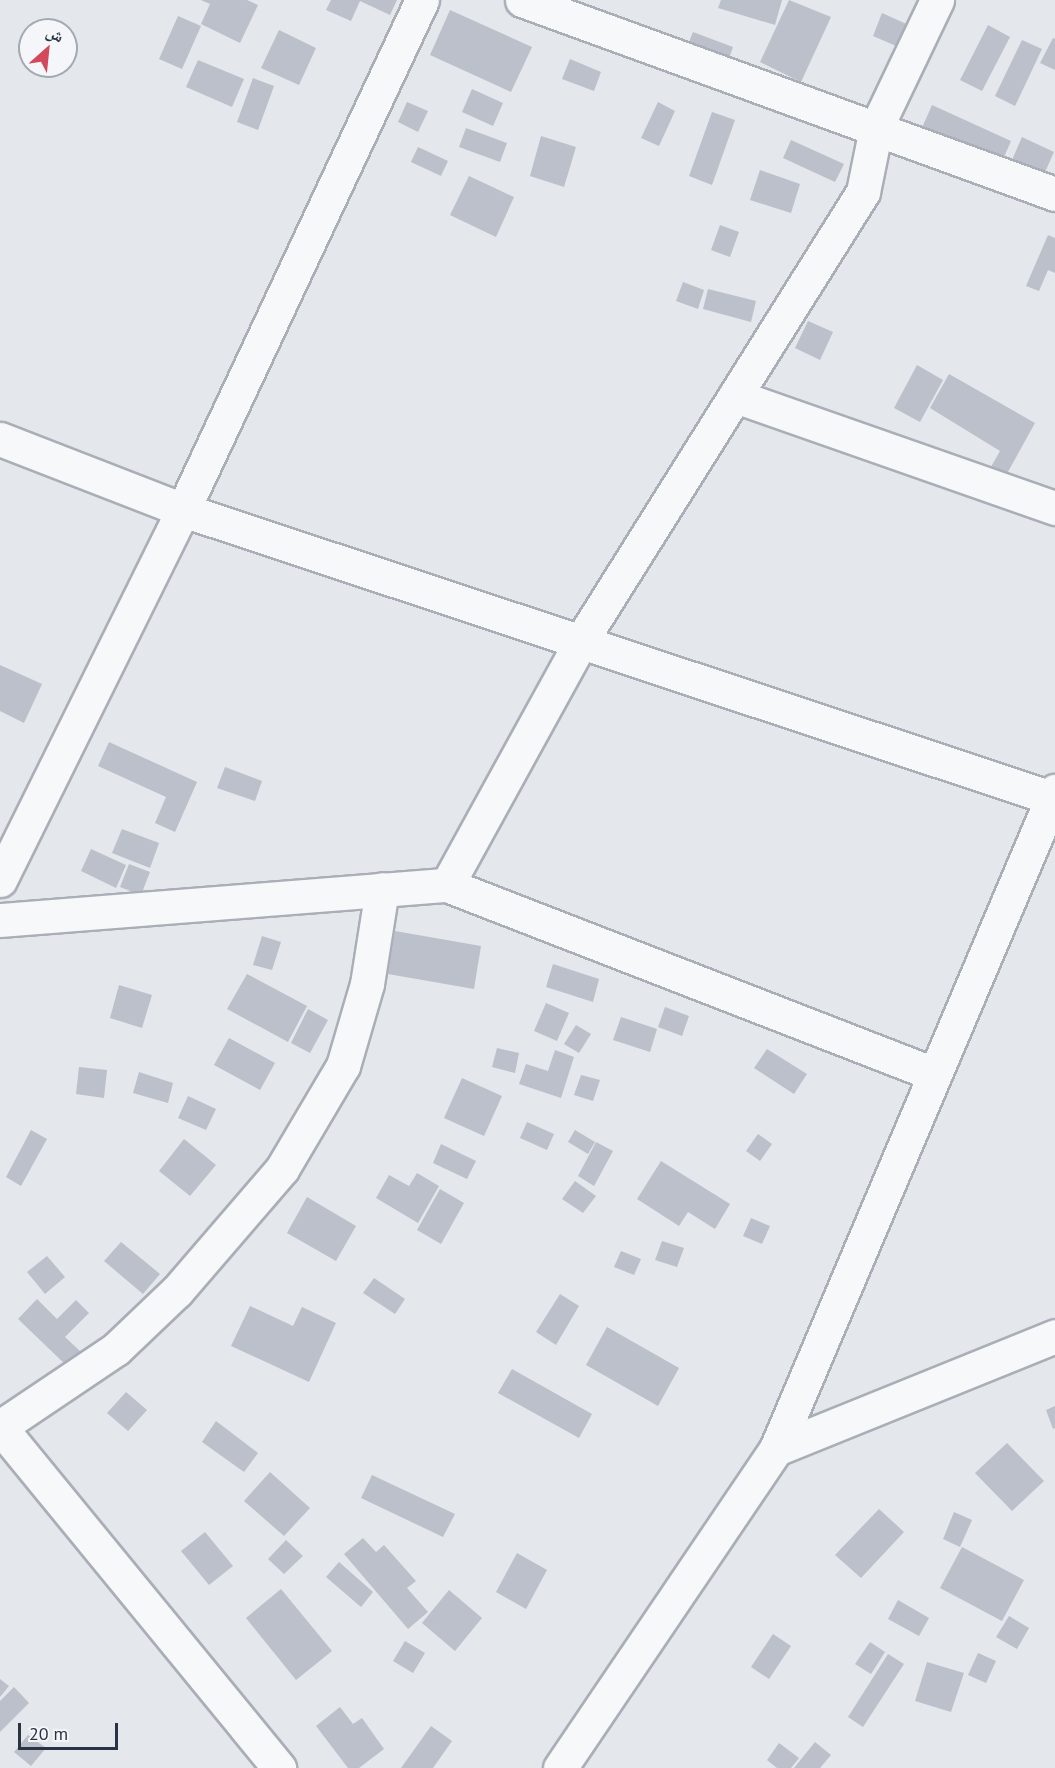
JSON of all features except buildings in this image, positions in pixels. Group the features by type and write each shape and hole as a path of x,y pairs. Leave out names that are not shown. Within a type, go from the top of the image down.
{"street":[{"path":"0,880 183,510 422,0"},
{"path":"522,0 1055,195"},
{"path":"447,885 581,641 863,192 876,128 937,0"},
{"path":"735,396 1055,508"},
{"path":"0,439 183,510 1054,796 776,1449 560,1768"},
{"path":"0,920 447,885 934,1074"},
{"path":"279,1768 0,1427 116,1349 177,1291 282,1169 343,1066 367,984 382,889"},
{"path":"776,1449 1055,1336"}]}
